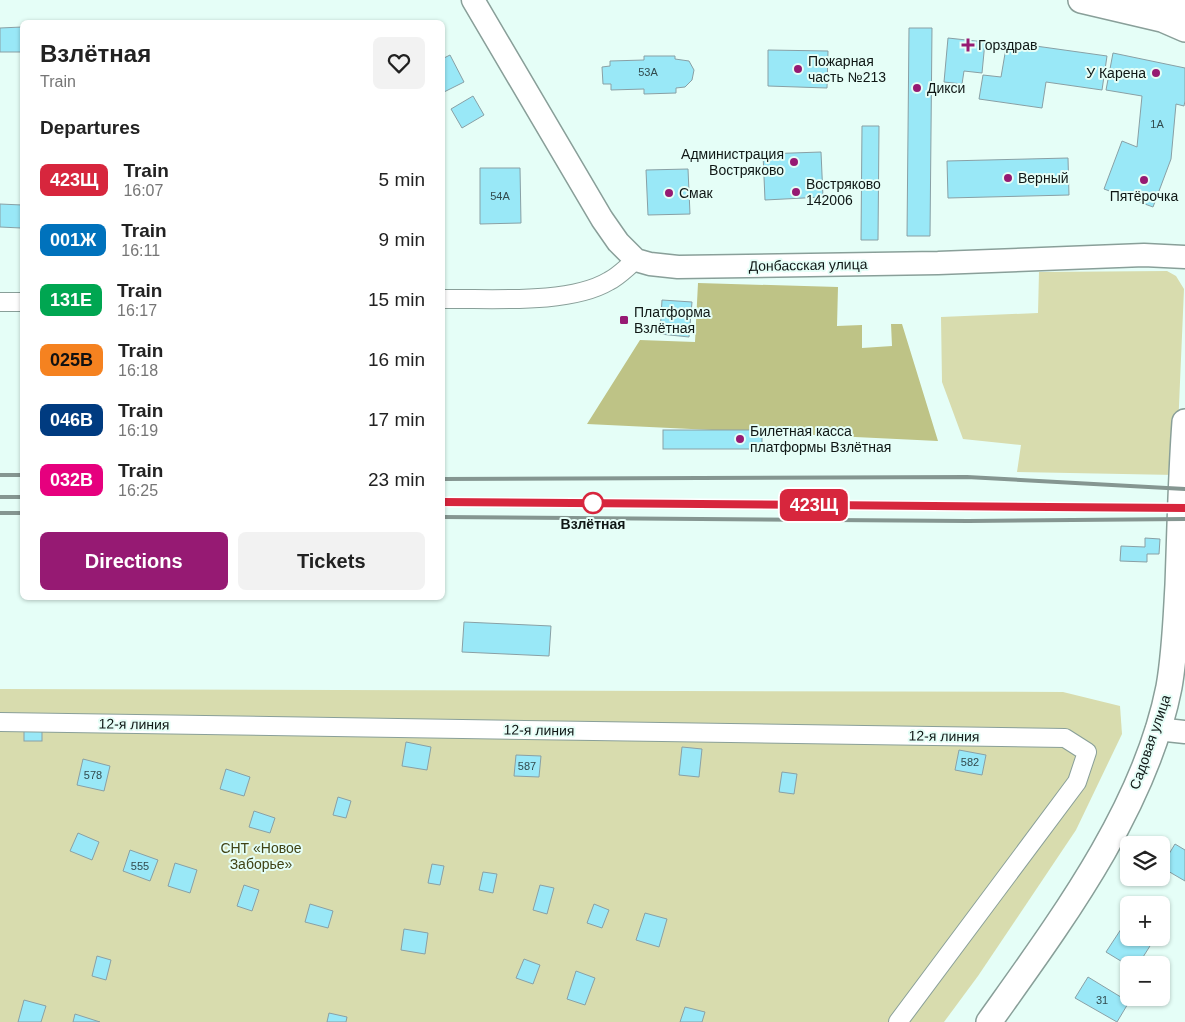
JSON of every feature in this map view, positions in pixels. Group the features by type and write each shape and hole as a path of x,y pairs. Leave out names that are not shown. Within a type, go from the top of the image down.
{"main road":[{"path":"1081,0 1162,19 1185,29"},
{"path":"1137,0 1185,6"},
{"name":"Садовая улица","path":"989,1022 1077,894 1102,854 1142,771 1157,729 1169,688 1175,649 1185,422"}],"street":[{"path":"445,299 567,295 587,291 609,282 636,260 627,253 602,219 473,0"},
{"name":"Донбасская улица","path":"636,260 650,264 678,266 938,263 1144,254 1185,256"},
{"path":"0,302 20,302"},
{"name":"12-я линия","path":"0,722 1065,738 1076,744 1087,752 1077,782 898,1022"},
{"path":"1157,729 1185,732"}],"green space":[{"path":"1167,271 1176,276 1184,289 1176,475 1017,472 1021,445 963,439 942,382 941,317 1038,313 1039,272"},
{"path":"698,283 838,287 837,326 862,325 862,348 892,346 891,324 902,324 938,441 587,424 640,340 695,342"},
{"name":"СНТ «Новое Заборье»","path":"0,689 1063,692 1120,706 1122,734 1076,830 978,976 944,1022 0,1022"}],"building":[{"path":"20,27 20,52 0,52 0,28"},
{"path":"909,28 932,28 930,236 907,236"},
{"path":"948,38 985,42 982,73 964,71 962,84 944,82"},
{"path":"1007,42 1107,56 1102,90 1046,82 1042,108 979,99 983,75 1001,77"},
{"name":"Пожарная часть №213","path":"768,50 828,51 827,88 768,86"},
{"path":"1113,53 1185,68 1184,106 1176,104 1171,159 1153,207 1104,189 1122,141 1137,147 1142,96 1106,90"},
{"path":"450,55 464,82 445,92 445,58"},
{"path":"644,56 675,56 675,59 689,61 694,70 692,80 685,87 676,88 676,93 644,94 644,89 611,90 611,84 603,84 602,67 610,66 610,61 644,60"},
{"path":"473,96 484,115 462,128 451,109"},
{"path":"862,126 879,126 878,240 861,240"},
{"path":"821,152 823,197 765,200 763,154"},
{"name":"Верный","path":"1068,158 1069,195 948,198 947,161"},
{"path":"480,168 520,168 521,223 480,224"},
{"path":"688,169 690,214 648,215 646,170"},
{"path":"0,204 20,205 20,228 0,227"},
{"path":"662,300 692,302 689,337 660,334"},
{"path":"663,430 762,430 762,449 663,449"},
{"path":"1145,538 1160,539 1159,554 1147,554 1147,562 1120,561 1121,546 1145,547"},
{"path":"464,622 551,626 549,656 462,652"},
{"path":"24,728 42,728 42,741 24,741"},
{"path":"406,742 431,747 427,770 402,766"},
{"path":"682,747 702,749 699,777 679,775"},
{"path":"959,750 986,755 982,775 955,770"},
{"path":"516,755 541,756 539,777 514,776"},
{"path":"83,759 110,766 104,791 77,785"},
{"path":"226,769 250,777 244,796 220,789"},
{"path":"782,772 797,774 794,794 779,792"},
{"path":"338,797 351,801 346,818 333,815"},
{"path":"254,811 275,818 270,833 249,827"},
{"path":"78,833 99,842 92,860 70,851"},
{"path":"1175,844 1185,850 1185,881 1170,872 1170,852"},
{"path":"130,850 158,860 150,881 123,871"},
{"path":"175,863 197,870 190,893 168,886"},
{"path":"432,864 444,866 440,885 428,883"},
{"path":"483,872 497,874 493,893 479,890"},
{"path":"244,885 259,890 252,911 237,906"},
{"path":"540,885 554,888 547,914 533,910"},
{"path":"310,904 333,911 328,928 305,922"},
{"path":"594,904 609,910 602,928 587,923"},
{"path":"645,913 667,919 659,947 636,940"},
{"path":"404,929 428,933 425,954 401,950"},
{"path":"1120,931 1120,946 1150,946 1144,956 1120,956 1120,961 1106,952"},
{"path":"97,956 111,960 106,980 92,976"},
{"path":"524,959 540,965 533,984 516,978"},
{"path":"576,971 595,978 585,1005 567,999"},
{"path":"1088,977 1120,997 1120,1006 1127,1006 1117,1022 1075,998"},
{"path":"24,1000 46,1006 41,1022 18,1022"},
{"path":"685,1007 705,1012 702,1022 680,1022"},
{"path":"329,1013 347,1017 346,1022 327,1022"},
{"path":"75,1014 100,1022 73,1022"}],"railway":[{"path":"0,475 20,475"},
{"path":"445,479 967,477 1185,489"},
{"path":"0,497 20,497"},
{"path":"445,502 1185,508"},
{"path":"0,513 20,513"},
{"path":"445,517 968,521 1185,519"}],"train":[{"name":"423Щ","path":"445,502 1185,508"}],"place":[{"name":"Горздрав","path":"968,45"},
{"name":"Пожарная часть №213","path":"798,69"},
{"name":"У Карена","path":"1156,73"},
{"name":"Дикси","path":"917,88"},
{"name":"Администрация Востряково","path":"794,162"},
{"name":"Верный","path":"1008,178"},
{"name":"Пятёрочка","path":"1144,180"},
{"name":"Востряково 142006","path":"796,192"},
{"name":"Смак","path":"669,193"},
{"name":"Платформа Взлётная","path":"624,320"},
{"name":"Билетная касса платформы Взлётная","path":"740,439"},
{"name":"Взлётная","path":"593,503"}]}
